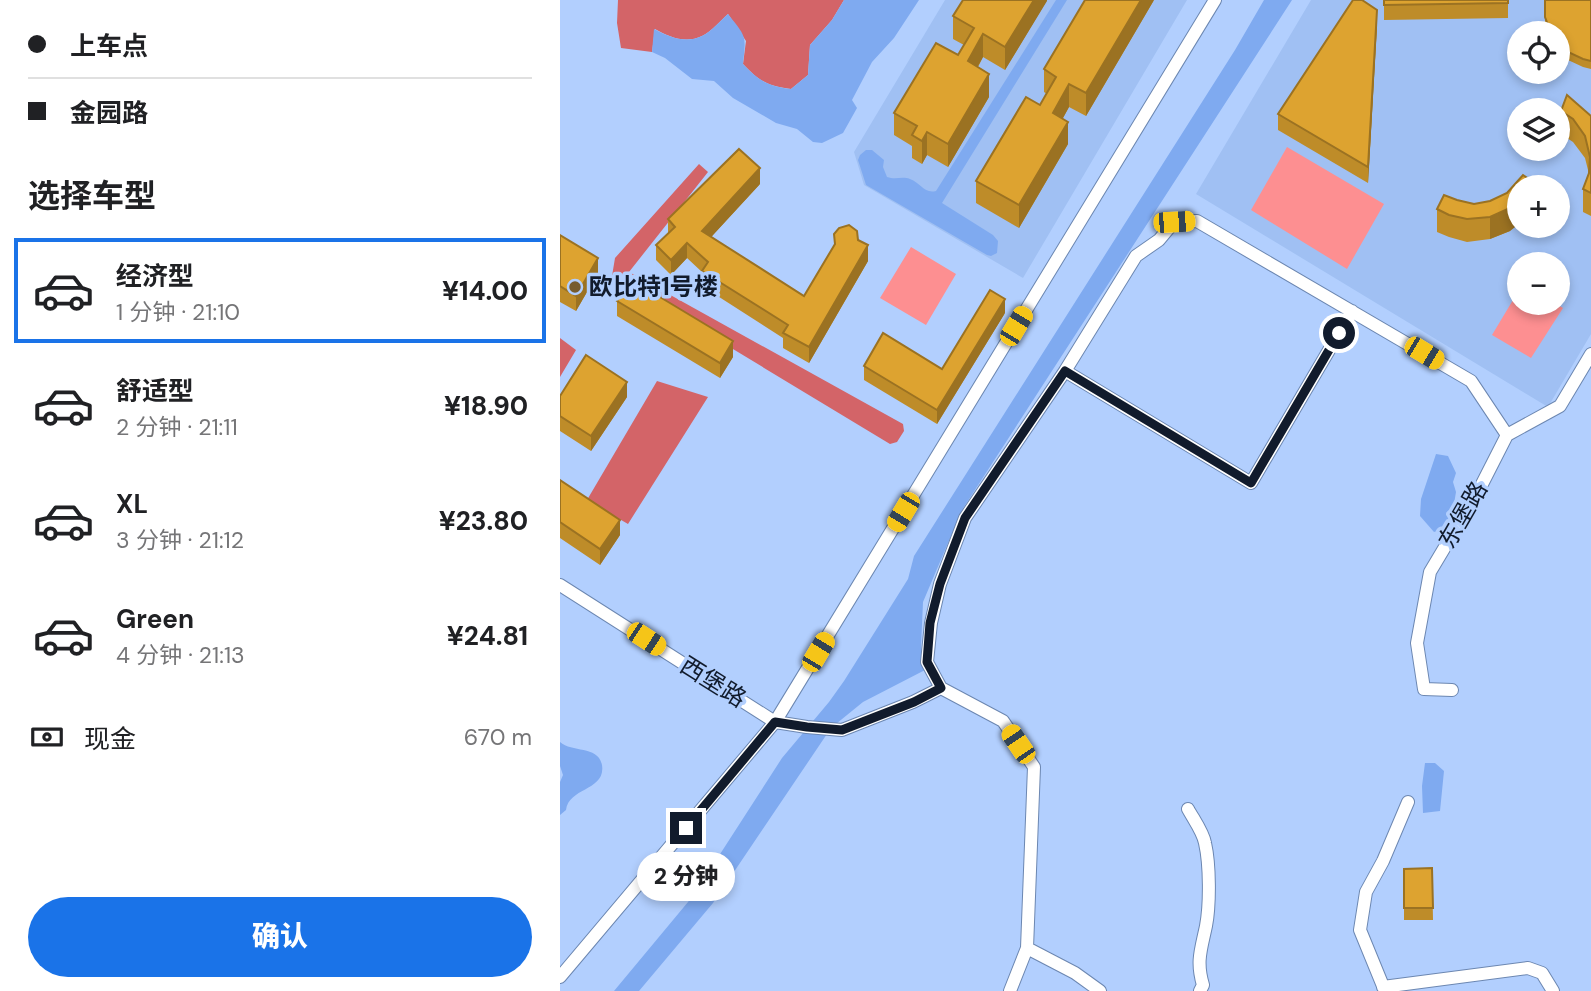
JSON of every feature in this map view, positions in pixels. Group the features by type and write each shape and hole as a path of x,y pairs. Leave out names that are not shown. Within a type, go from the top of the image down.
{"street":[{"path":"560,977 775,722 1215,0"},
{"path":"1010,991 1027,947 1034,767 1003,721 941,688 927,662 930,623 940,584 965,518 1065,371 1136,257 1159,240 1174,222 1197,220 1472,381 1507,435 1560,406 1591,355"},
{"path":"1065,371 1251,483 1352,311"},
{"name":"东堡路","path":"1452,690 1424,689 1417,643 1430,572 1479,490 1507,435"},
{"name":"西堡路","path":"560,584 775,722 839,730 914,702 941,688"},
{"path":"1408,802 1383,861 1366,892 1360,930 1384,989 1528,968 1542,972 1553,991"},
{"path":"1188,809 1205,842 1209,877 1207,923 1199,954 1203,985 1200,991"},
{"path":"1027,947 1076,974 1100,991"}],"shaded area":[{"path":"618,0 844,0 832,20 810,45 808,75 791,89 764,82 743,64 746,41 728,14 709,31 696,38 678,39 655,29 652,52 621,48 617,23"},
{"path":"844,0 919,0 894,38 872,62 852,100 857,108 843,133 822,143 813,142 797,129 776,123 733,98 714,81 692,79 665,58 652,52 654,29 678,39 696,38 709,31 728,14 744,37 743,64 764,82 791,89 808,75 810,45 832,20"},
{"path":"945,0 1187,0 1023,278 864,185 854,152"},
{"path":"1056,0 1067,0 942,203 993,235 998,241 997,253 987,255 866,185 858,160 866,150 872,150 884,160 883,167 887,177 910,179 925,190 936,191"},
{"path":"1264,0 1292,0 962,510 923,602 921,647 925,670 863,702 831,728 713,903 639,991 614,991 693,896 782,758 844,681 908,579 914,556"},
{"path":"1311,0 1591,0 1591,334 1548,407 1196,194"},
{"path":"1287,147 1384,204 1347,269 1251,210"},
{"path":"699,164 708,172 629,272 903,424 904,431 897,442 890,444 612,276 615,258"},
{"path":"911,247 956,274 926,325 880,298"},
{"path":"1507,310 1507,315 1559,315 1531,358 1492,335"},
{"path":"560,338 576,350 560,377"},
{"path":"657,381 708,397 628,524 587,500"},
{"path":"1436,454 1448,456 1456,473 1453,482 1456,492 1453,510 1443,529 1434,532 1420,516 1421,499"},
{"path":"560,742 595,755 600,759 602,773 593,785 573,797 560,815 560,782 563,775 560,766"},
{"path":"1425,763 1435,763 1444,771 1440,811 1423,813"}],"building":[{"path":"963,0 1034,0 1005,47 983,34 968,61 989,74 948,144 927,132 922,141 912,135 917,126 894,113 936,43 958,55 974,28 953,16"},
{"path":"1085,0 1141,0 1086,93 1069,84 1053,113 1068,122 1019,205 976,181 1026,97 1040,105 1056,77 1044,69"},
{"path":"1353,0 1362,0 1377,10 1368,167 1278,114"},
{"path":"1384,0 1508,0 1508,3 1384,5"},
{"path":"1545,0 1591,0 1591,61 1570,53 1570,21 1546,21"},
{"path":"1567,95 1591,116 1591,193 1583,189 1589,173 1590,157 1585,136 1570,117 1570,98 1566,98"},
{"path":"739,149 760,168 702,231 804,296 835,244 834,234 839,228 849,225 857,231 858,240 868,245 809,347 783,333 788,325 702,271 708,262 687,243 671,260 656,245 675,227 668,219"},
{"path":"1507,193 1507,209 1490,217 1467,219 1437,209 1444,195 1474,204 1490,201"},
{"name":"欧比特1号楼","path":"560,235 598,258 576,296 560,286"},
{"path":"630,279 733,341 720,363 617,301"},
{"path":"990,290 1005,299 937,410 864,366 883,333 942,369"},
{"path":"586,355 627,382 591,436 560,416 560,396"},
{"path":"560,480 620,520 600,549 560,522"},
{"path":"1432,868 1433,908 1404,908 1404,869"}],"place":[{"name":"欧比特1号楼","path":"575,287"}],"route":[{"path":"686,828 775,722 842,730 914,702 941,688 927,662 930,623 940,584 965,518 1065,371 1251,483 1339,333"}]}
